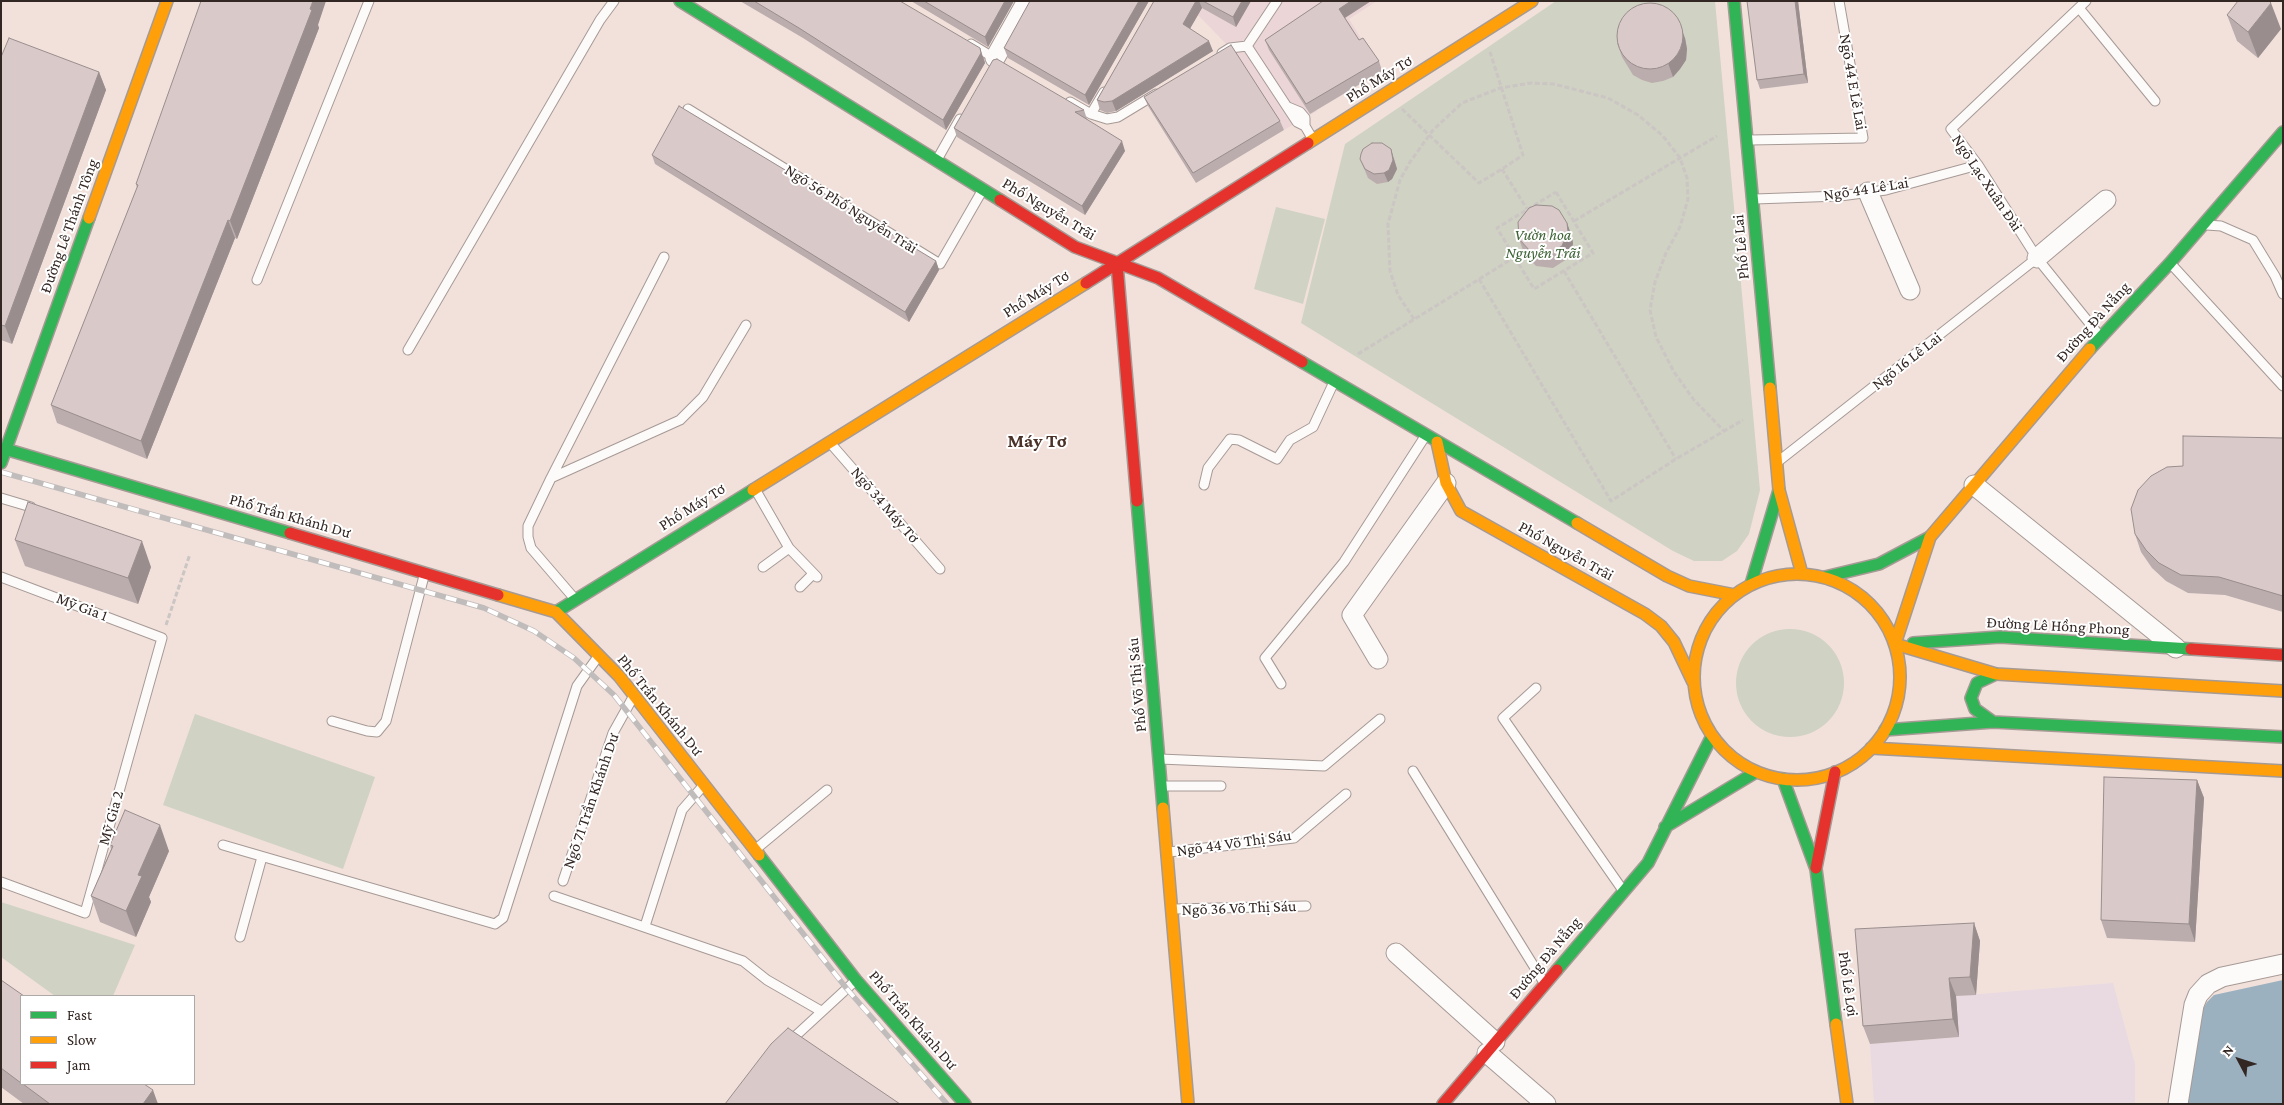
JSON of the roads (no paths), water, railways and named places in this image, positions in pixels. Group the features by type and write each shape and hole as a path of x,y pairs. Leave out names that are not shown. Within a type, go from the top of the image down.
{"main road":[{"name":"Đường Lê Thánh Tông","path":"1,463 167,1"},
{"name":"Phố Nguyễn Trãi","path":"680,1 1075,248 1158,278 1666,576 1689,586 1734,595"},
{"name":"Phố Máy Tơ","path":"556,612 829,440 1117,264 1532,1"},
{"name":"Phố Lê Lai","path":"1734,1 1778,490 1802,574"},
{"name":"Đường Đà Nẵng","path":"1895,644 1930,537 2100,337 2170,263 2283,132"},
{"name":"Phố Võ Thị Sáu","path":"1117,264 1188,1104"},
{"name":"Phố Nguyễn Trãi","path":"1437,442 1446,483 1460,511 1645,614 1661,626 1674,642 1694,682"},
{"name":"Phố Trần Khánh Dư","path":"5,450 556,612 619,676 753,851 856,980 964,1104"},
{"name":"Phố Lê Lai","path":"1751,584 1778,490"},
{"name":"Đường Đà Nẵng","path":"1825,577 1879,564 1930,537"},
{"path":"1802,574 1825,577 1855,591 1879,614 1895,644 1899,666 1899,688 1894,710 1885,730 1871,748 1854,762 1835,772 1809,779 1783,779 1756,772 1731,757 1712,736 1699,710 1694,682 1696,657 1703,633 1717,612 1734,595 1751,584 1776,576 1802,574"},
{"name":"Đường Lê Hồng Phong","path":"1895,644 2000,637 2283,655"},
{"path":"1895,644 1996,674 2283,692"},
{"path":"1993,722 1975,710 1971,698 1976,684 1996,674"},
{"path":"1885,730 1993,722 2283,737"},
{"name":"Đường Đà Nẵng","path":"1442,1104 1648,863 1712,736"},
{"path":"1871,748 2283,771"},
{"path":"1664,828 1756,772"},
{"name":"Phố Lê Lợi","path":"1816,869 1835,772"},
{"name":"Phố Lê Lợi","path":"1783,779 1816,869 1848,1104"}],"street":[{"path":"996,62 1027,1"},
{"path":"1868,192 1910,290"},
{"path":"2037,258 2106,200"},
{"path":"1378,659 1352,615 1446,483"},
{"path":"1974,484 2176,648"},
{"path":"1396,953 1546,1104"},
{"path":"2178,1104 2189,1030 2194,1004 2198,995 2208,984 2222,977 2283,964"}],"lane":[{"path":"257,280 369,1"},
{"path":"408,350 600,20 614,1"},
{"path":"1214,58 1230,48 1247,46 1277,1"},
{"name":"Ngõ 44 E Lê Lai","path":"1747,140 1863,138 1839,1"},
{"name":"Ngõ Lạc Xuân Đài","path":"2086,1 1951,129 1978,165 2037,258 2100,337"},
{"path":"2079,8 2154,101"},
{"path":"962,39 996,62"},
{"path":"1247,46 1297,122 1306,126 1313,140"},
{"path":"1091,114 1110,82"},
{"path":"1059,95 1091,114 1107,119 1118,117 1166,87"},
{"path":"937,160 966,108"},
{"name":"Ngõ 56 Phố Nguyễn Trãi","path":"688,109 940,264 983,189"},
{"name":"Ngõ 44 Lê Lai","path":"1752,199 1840,196 1886,190 1978,165"},
{"path":"2202,225 2221,226 2253,240 2275,276 2283,294"},
{"path":"575,599 531,548 528,526 550,478 664,257"},
{"name":"Ngõ 16 Lê Lai","path":"1776,464 2037,258"},
{"path":"2170,263 2283,386"},
{"path":"550,478 666,428 680,420 703,397 746,325"},
{"path":"1204,485 1208,468 1230,439 1239,440 1277,459 1290,440 1313,427 1335,381"},
{"path":"1282,684 1265,658 1344,562 1426,436"},
{"name":"Ngõ 34 Máy Tơ","path":"829,440 940,569"},
{"path":"754,487 789,548 815,575 800,587"},
{"path":"1,498 31,507"},
{"path":"763,567 789,548"},
{"path":"332,721 377,732 386,721 424,573"},
{"name":"Mỹ Gia 1","path":"1,577 162,638"},
{"name":"Mỹ Gia 2","path":"1,882 85,912 162,638"},
{"path":"222,845 495,924 503,918 577,686 598,656"},
{"path":"1536,688 1504,718 1624,891"},
{"name":"Ngõ 71 Trần Khánh Dư","path":"563,881 613,733 634,695"},
{"path":"1160,759 1324,766 1380,719"},
{"path":"1413,771 1544,984"},
{"path":"645,926 682,810 703,786"},
{"path":"1160,786 1221,786"},
{"path":"753,851 827,790"},
{"name":"Ngõ 44 Võ Thị Sáu","path":"1166,852 1294,838 1346,794"},
{"path":"240,937 262,856"},
{"path":"554,896 743,961 767,980 822,1011"},
{"name":"Ngõ 36 Võ Thị Sáu","path":"1172,910 1306,906"},
{"path":"782,1049 856,980"}],"water":[{"path":"2283,980 2283,1104 2188,1104 2202,1011 2207,1002 2214,995"}],"railway":[{"path":"1,472 484,608 534,631 574,658 614,695 847,989 947,1104"}],"district":[{"name":"Máy Tơ","path":"1037,441"}],"park label":[{"name":"Vườn hoa Nguyễn Trãi","path":"1543,244"}]}
